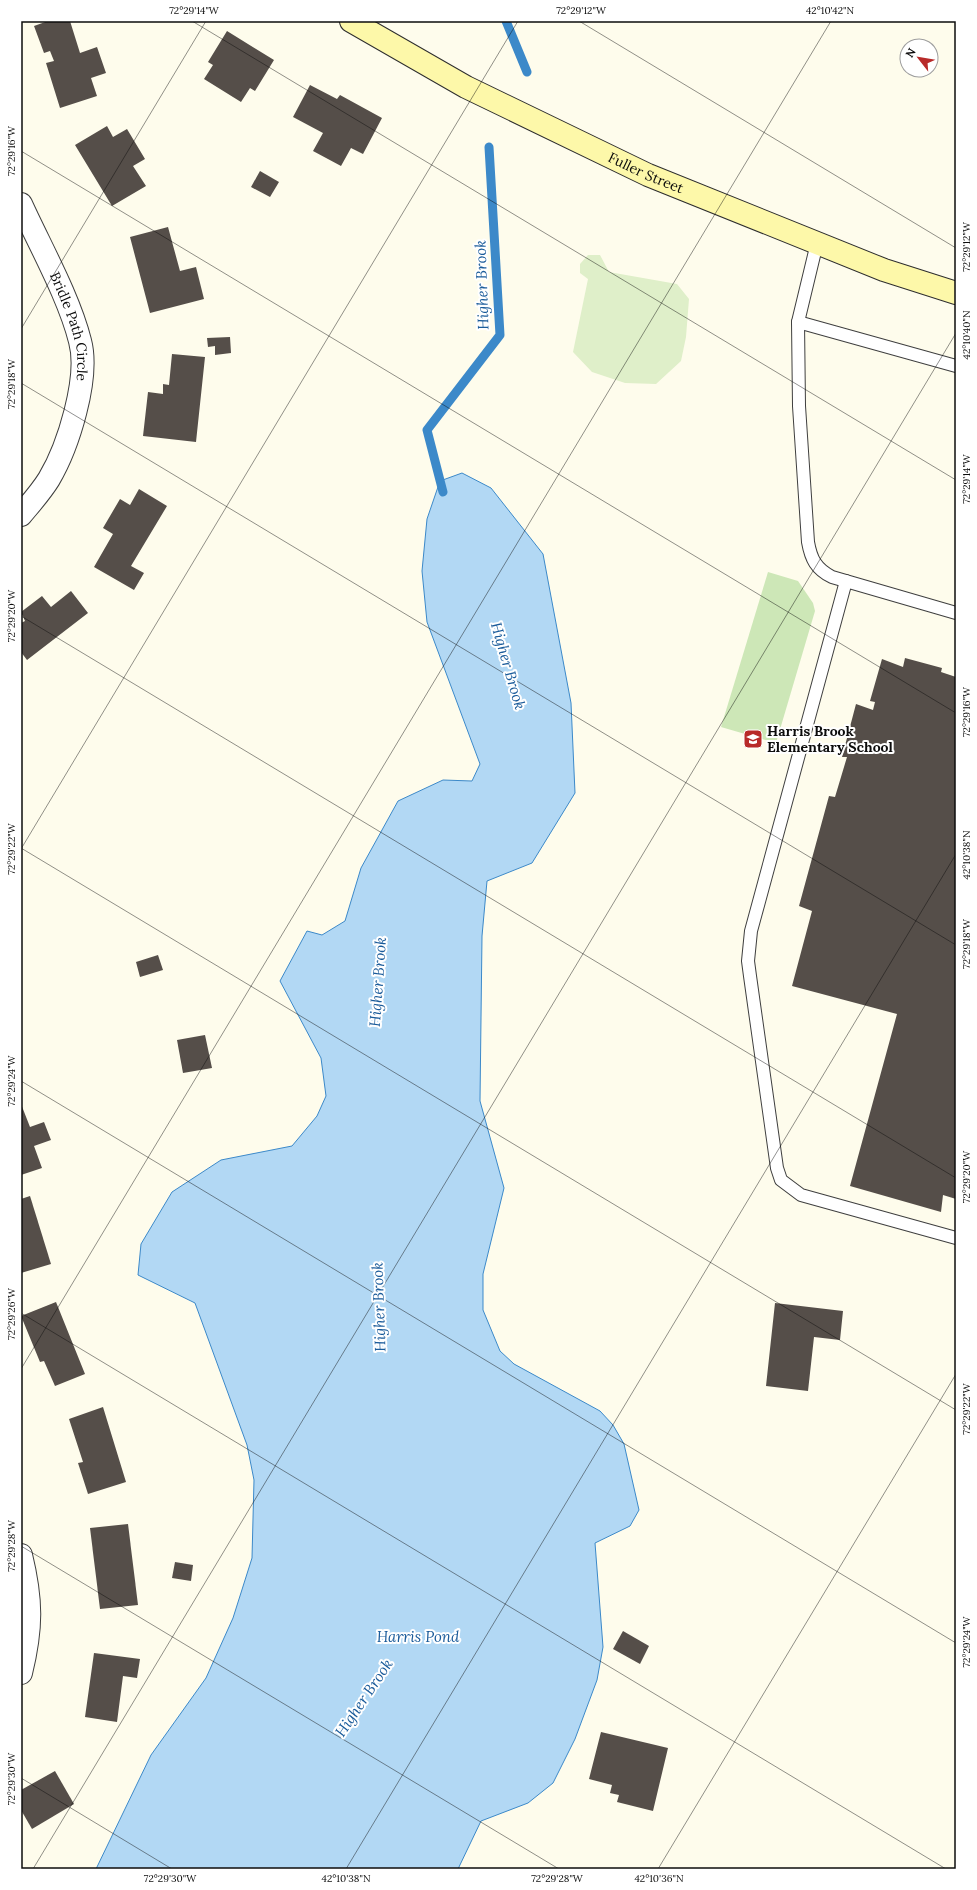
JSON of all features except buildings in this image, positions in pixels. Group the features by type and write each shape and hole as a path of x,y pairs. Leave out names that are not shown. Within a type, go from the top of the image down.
{"street":[{"name":"Fuller Street","path":"351,21 466,87 626,165 718,204 909,279 956,293"},
{"name":"Bridle Path Circle","path":"21,204 70,311 81,342 82,357 78,402 64,447 49,478 21,515"},
{"path":"21,1555 28,1583 30,1614 26,1654 21,1673"}],"lane":[{"path":"817,243 798,322 799,406 810,552 812,560 821,571 832,577 956,613"},
{"path":"798,322 956,366"},
{"path":"846,581 750,938 748,961 777,1168 781,1180 801,1195 956,1238"}],"green space":[{"path":"588,255 600,255 609,272 677,284 689,299 686,337 681,361 656,384 625,383 592,372 573,352 588,279 580,273 580,264"},
{"path":"768,572 798,581 813,603 815,611 776,743 721,727"}],"water":[{"name":"Harris Pond","path":"462,473 491,488 543,554 571,703 575,793 532,863 487,881 482,936 480,1101 504,1188 483,1274 483,1310 500,1351 514,1364 600,1411 613,1425 624,1444 639,1510 630,1526 595,1543 603,1647 597,1680 575,1739 553,1783 528,1803 481,1821 458,1869 96,1869 151,1755 206,1678 233,1618 252,1558 254,1480 247,1445 195,1303 138,1275 141,1244 172,1192 221,1160 292,1146 317,1116 326,1096 321,1058 280,981 307,931 322,935 345,921 361,868 398,801 443,780 472,781 480,764 427,622 422,571 427,519 440,481"}],"waterway":[{"name":"Higher Brook","path":"506,21 527,72"},
{"name":"Higher Brook","path":"443,492 427,430 500,335 489,147"}],"place":[{"name":"Harris Brook Elementary School","path":"753,739"}]}
